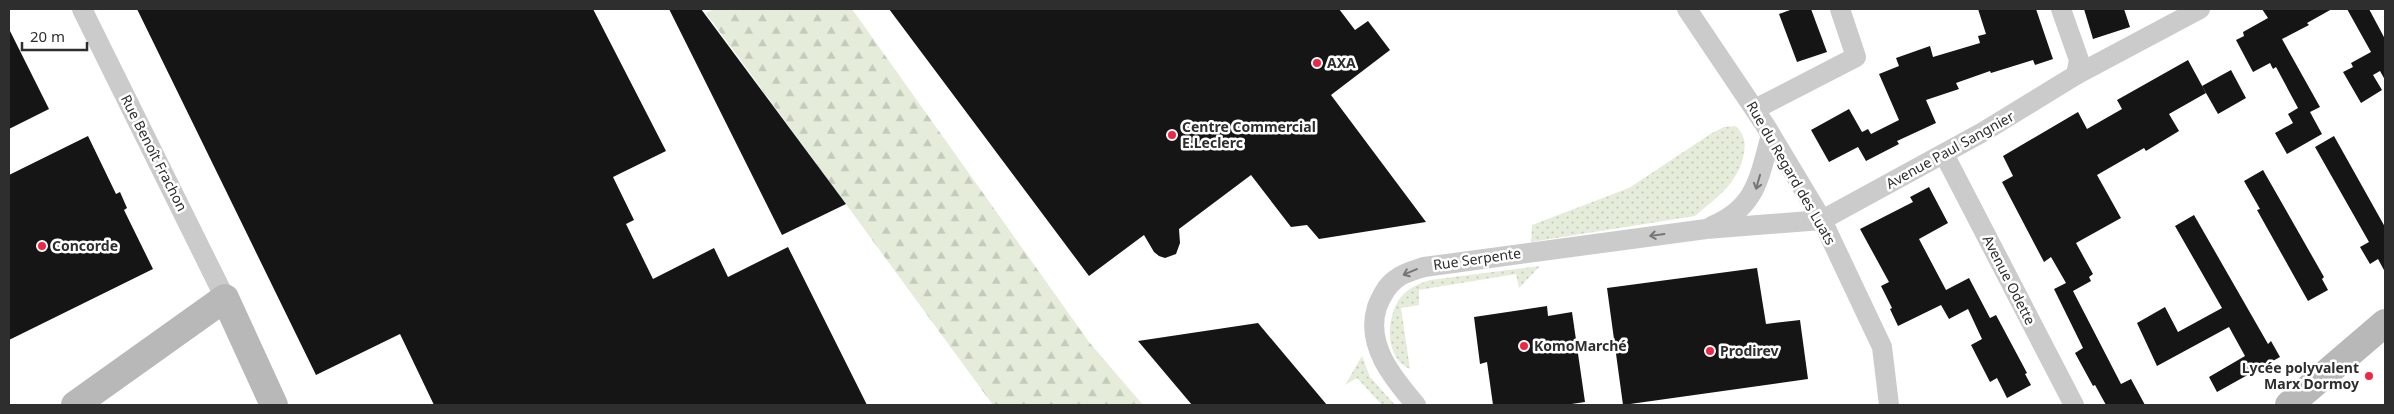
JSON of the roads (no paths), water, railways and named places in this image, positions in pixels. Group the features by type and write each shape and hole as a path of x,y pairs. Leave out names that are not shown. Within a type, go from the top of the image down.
{"street":[{"name":"Rue Benoît Frachon","path":"82,9 224,298"},
{"name":"Rue du Regard des Luats","path":"1687,9 1755,109 1822,220 1882,346 1889,405"},
{"path":"1755,109 1856,57 1840,9"},
{"path":"2061,9 2079,60 2076,75"},
{"name":"Avenue Paul Sangnier","path":"1822,220 1944,154 2059,88 2076,75 2200,9"},
{"name":"Rue Serpente","path":"1706,229 1729,219 1755,191 1771,135"},
{"name":"Avenue Odette","path":"1944,154 2074,405"},
{"name":"Rue Serpente","path":"1416,405 1387,368 1377,348 1374,317 1381,295 1396,279 1424,267 1706,229 1822,220"},
{"path":"75,405 224,298 274,405"},
{"path":"2289,405 2385,323"}],"place":[{"name":"AXA","path":"1317,63"},
{"name":"Centre Commercial E.Leclerc","path":"1172,135"},
{"name":"Concorde","path":"42,246"},
{"name":"KomoMarché","path":"1524,346"},
{"name":"Prodirev","path":"1710,351"},
{"name":"Lycée polyvalent Marx Dormoy","path":"2369,376"}]}
